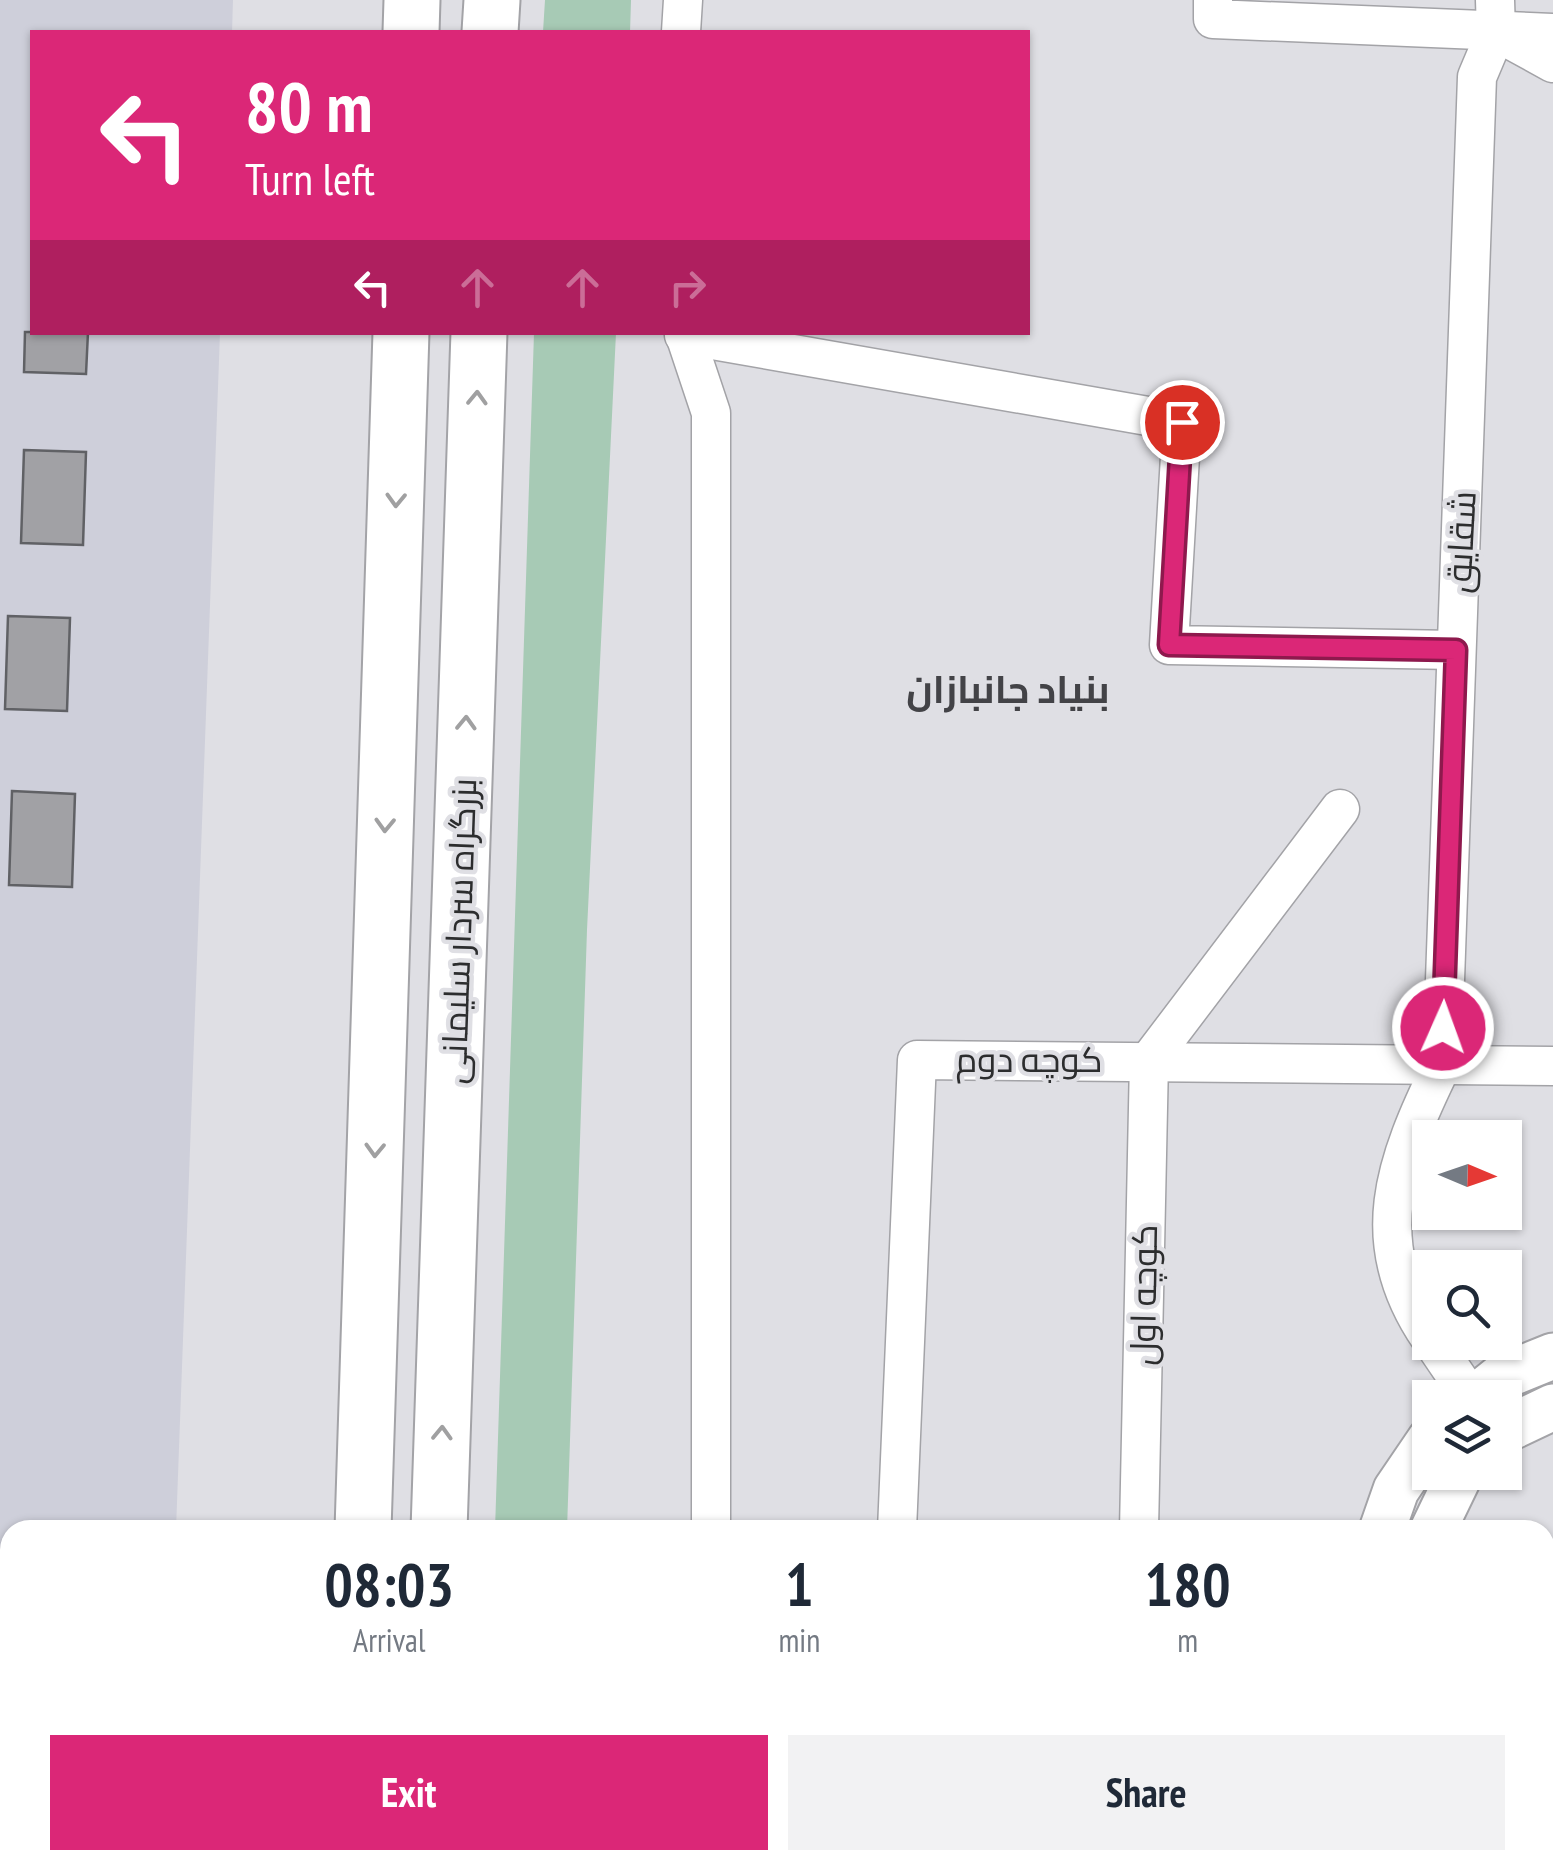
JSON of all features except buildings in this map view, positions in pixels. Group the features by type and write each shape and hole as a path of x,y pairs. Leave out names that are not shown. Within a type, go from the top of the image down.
{"highway":[{"path":"411,30 412,0"},
{"path":"490,30 492,0"},
{"path":"362,1520 401,335"},
{"name":"بزرگراه سردار سلیمانی","path":"439,1520 479,335"}],"street":[{"path":"681,30 683,0"},
{"path":"1213,0 1213,20 1496,16 1553,33"},
{"path":"1496,16 1553,63"},
{"name":"شقایق","path":"1412,1304 1395,1274 1392,1214 1408,1136 1442,1066 1476,77 1496,16"},
{"path":"684,335 711,413 711,1520"},
{"path":"690,335 1182,422 1169,645 1456,650"},
{"path":"1149,1061 1340,809"},
{"name":"کوچه دوم","path":"897,1520 917,1060 1553,1066"},
{"name":"کوچه اول","path":"1139,1520 1149,1061"},
{"path":"1496,1380 1553,1356"},
{"path":"1522,1422 1553,1406"},
{"path":"1386,1520 1396,1490 1412,1466"},
{"path":"1439,1520 1453,1490"}],"shaded area":[{"path":"0,0 233,0 232,30 30,30 30,335 220,335 176,1520 0,1520"}],"green space":[{"path":"545,0 631,0 630,30 543,30"},
{"path":"534,335 616,335 587,930 567,1520 495,1520"}],"district":[{"name":"بنیاد جانبازان","path":"1008,690"}],"route":[{"path":"1182,422 1169,645 1456,650 1443,1028"}]}
